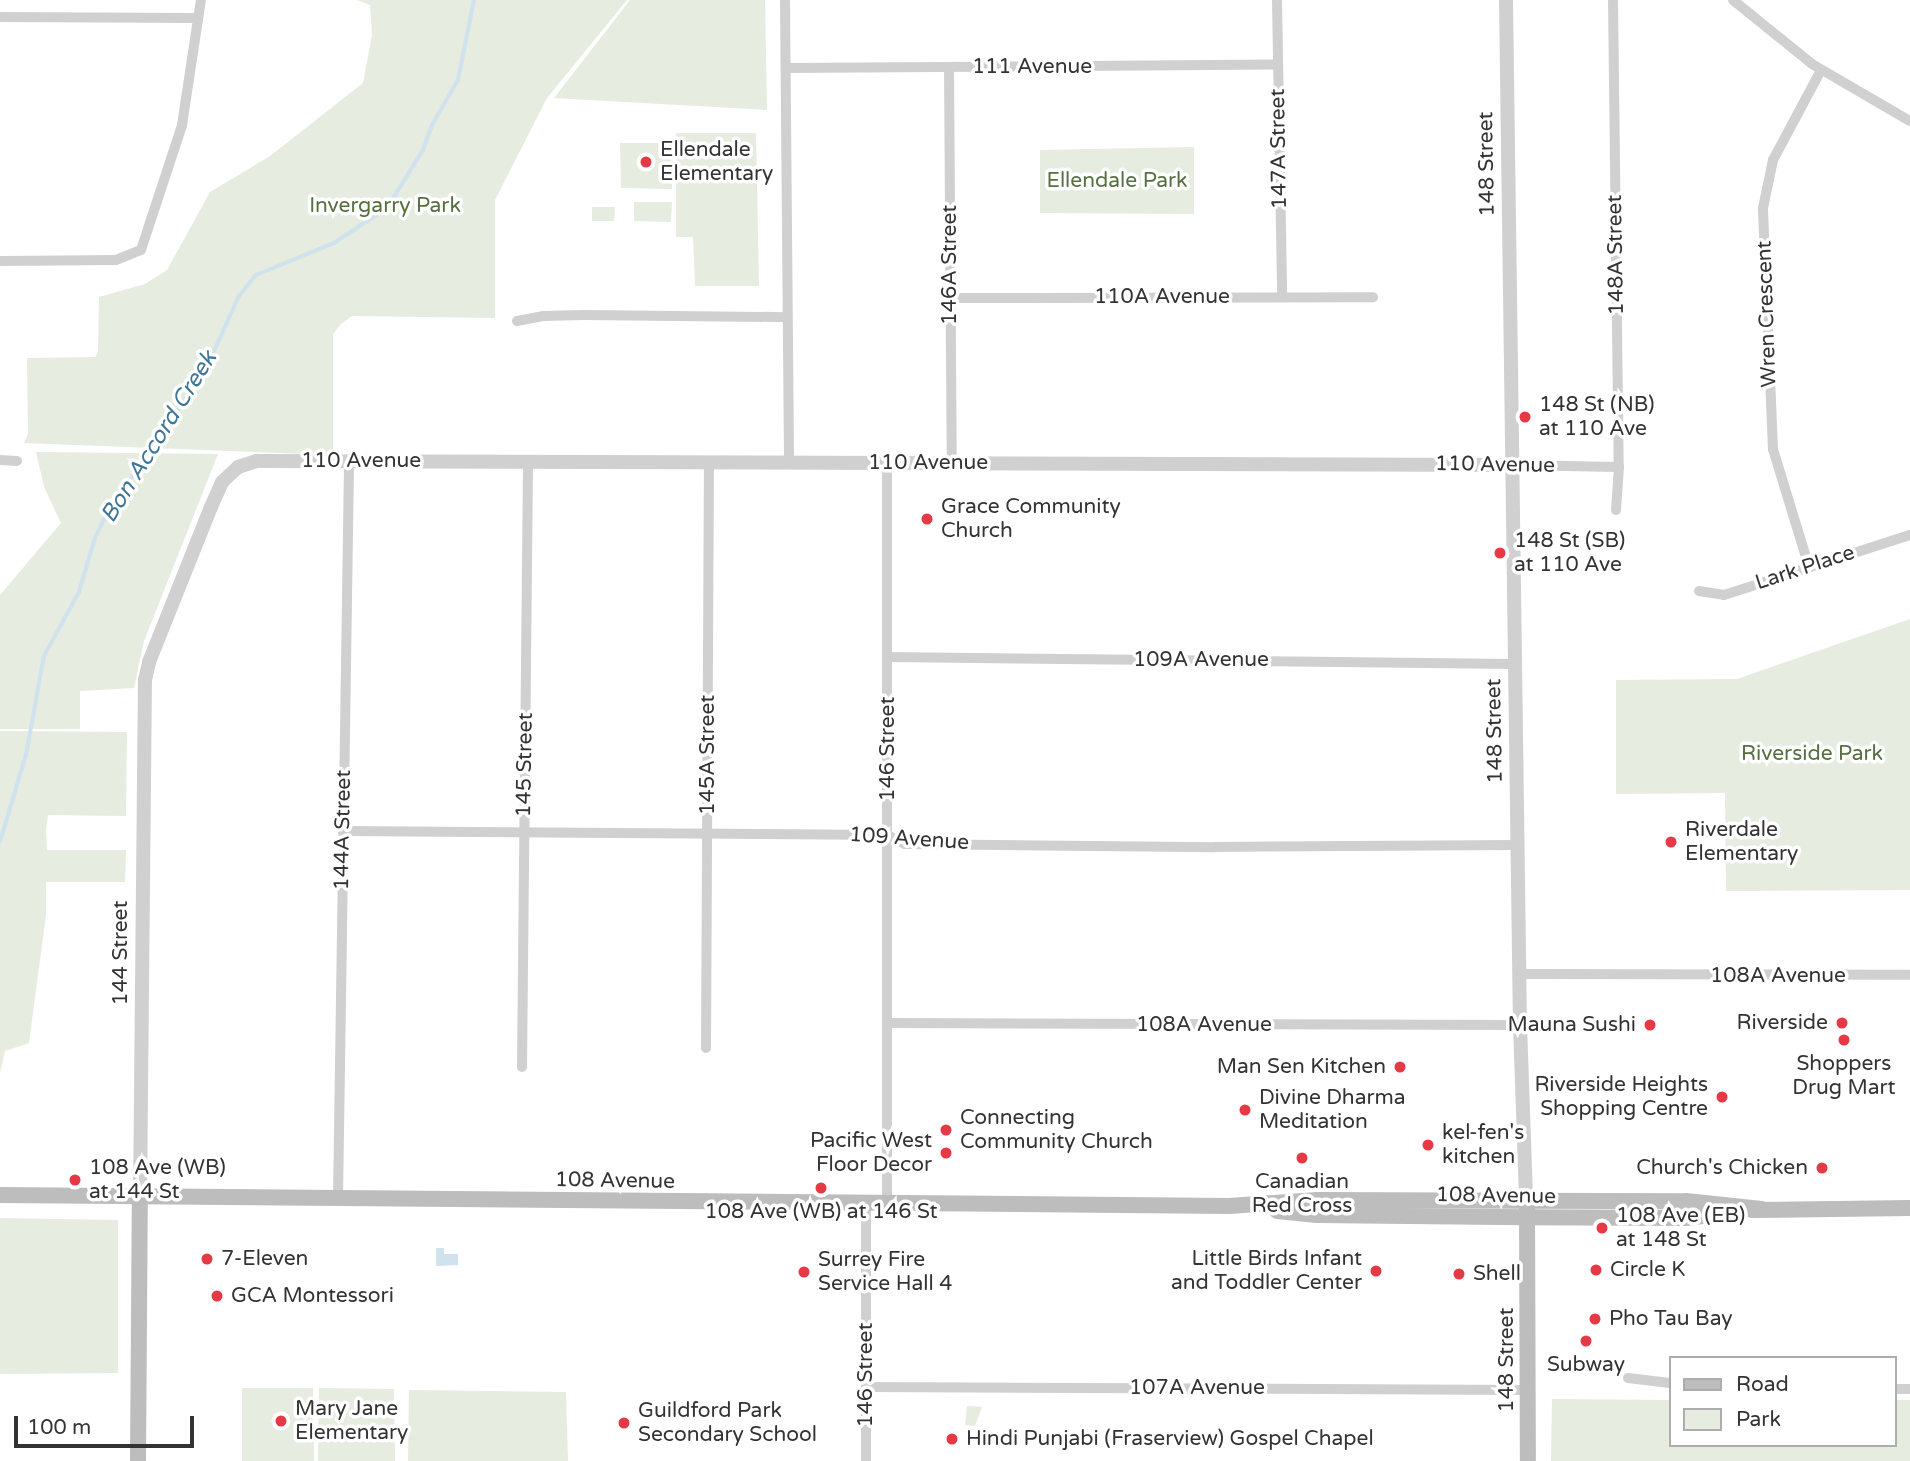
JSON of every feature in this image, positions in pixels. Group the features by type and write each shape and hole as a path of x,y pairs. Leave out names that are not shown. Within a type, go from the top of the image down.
{"main road":[{"name":"108 Avenue","path":"0,1195 1229,1206 1317,1214 1527,1209 1685,1218 1762,1209 1910,1208"},
{"name":"144 Street","path":"138,1461 140,1197"},
{"name":"148 Street","path":"1527,1209 1528,1461"}],"street":[{"path":"0,261 116,260 141,250 182,125 201,0"},
{"path":"785,0 789,462"},
{"name":"147A Street","path":"1278,0 1282,297"},
{"name":"148 Street","path":"1506,0 1519,974 1527,1209"},
{"name":"148A Street","path":"1614,0 1619,467 1616,510"},
{"path":"1733,0 1821,70 1910,121"},
{"path":"0,17 198,18"},
{"name":"111 Avenue","path":"786,68 1278,65"},
{"name":"146A Street","path":"949,67 952,463"},
{"name":"Wren Crescent","path":"1809,567 1773,449 1763,208 1773,160 1821,70"},
{"name":"110A Avenue","path":"951,298 1373,298"},
{"path":"517,321 543,316 584,315 787,317"},
{"path":"0,460 17,461"},
{"name":"110 Avenue","path":"238,467 257,461 349,461 1619,467"},
{"name":"144A Street","path":"338,1198 349,461"},
{"name":"145 Street","path":"522,1067 528,462"},
{"name":"145A Street","path":"706,1048 709,463"},
{"name":"146 Street","path":"887,463 887,1204"},
{"name":"144 Street","path":"140,1197 145,680 149,662 211,507 222,482 238,467"},
{"name":"Lark Place","path":"1699,591 1724,594 1910,535"},
{"name":"109A Avenue","path":"887,657 1515,664"},
{"name":"109 Avenue","path":"343,831 887,835 905,844 1215,847 1517,845"},
{"name":"108A Avenue","path":"1519,974 1910,975"},
{"name":"108A Avenue","path":"888,1023 1520,1025"},
{"name":"146 Street","path":"866,1204 866,1461"},
{"path":"1628,1378 1668,1383"},
{"name":"107A Avenue","path":"866,1387 1527,1390"}],"green space":[{"name":"Invergarry Park","path":"357,0 627,0 547,98 495,200 495,318 352,316 341,324 333,334 333,455 24,443 28,434 27,358 95,357 98,352 99,297 145,284 167,270 210,192 270,156 363,83 372,35 370,5"},
{"path":"630,0 765,0 767,110 554,98"},
{"path":"676,133 756,133 759,286 695,286 693,237 676,237"},
{"path":"620,143 671,143 672,189 621,188"},
{"name":"Ellendale Park","path":"1194,147 1194,214 1040,213 1040,150"},
{"path":"634,202 672,202 671,222 634,221"},
{"path":"592,207 615,207 614,221 592,221"},
{"path":"36,452 218,454 144,641 134,688 80,691 80,729 0,729 0,595 61,523 44,487"},
{"name":"Riverside Park","path":"1910,619 1910,890 1726,891 1725,793 1616,794 1616,680 1737,679"},
{"path":"0,731 127,732 126,816 48,815 46,830 47,850 126,850 125,882 46,882 46,915 29,1043 5,1051 0,1073"},
{"path":"0,1218 118,1220 118,1373 0,1374"},
{"path":"242,1388 313,1388 314,1461 242,1461"},
{"path":"319,1388 394,1389 395,1461 318,1461"},
{"path":"409,1390 566,1392 568,1461 408,1461"},
{"path":"1552,1399 1668,1400 1668,1447 1896,1447 1896,1400 1910,1400 1910,1461 1551,1461"},
{"path":"967,1406 982,1407 975,1426 965,1425"}],"water":[{"path":"436,1248 444,1248 444,1254 458,1254 458,1265 436,1266"}],"waterway":[{"name":"Bon Accord Creek","path":"0,842 26,755 44,656 79,592 95,538 106,515 206,369 239,296 256,275 334,243 378,214 394,197 423,150 432,125 458,80 474,0"}],"place":[{"name":"Ellendale Elementary","path":"646,162"},
{"name":"148 St (NB) at 110 Ave","path":"1525,417"},
{"name":"Grace Community Church","path":"927,519"},
{"name":"148 St (SB) at 110 Ave","path":"1500,553"},
{"name":"Riverdale Elementary","path":"1671,842"},
{"name":"Riverside","path":"1842,1023"},
{"name":"Mauna Sushi","path":"1650,1025"},
{"name":"Shoppers Drug Mart","path":"1844,1040"},
{"name":"Man Sen Kitchen","path":"1400,1067"},
{"name":"Riverside Heights Shopping Centre","path":"1722,1097"},
{"name":"Divine Dharma Meditation","path":"1245,1110"},
{"name":"Connecting Community Church","path":"946,1130"},
{"name":"kel-fen's kitchen","path":"1428,1145"},
{"name":"Pacific West Floor Decor","path":"946,1153"},
{"name":"Canadian Red Cross","path":"1302,1158"},
{"name":"Church's Chicken","path":"1822,1168"},
{"name":"108 Ave (WB) at 144 St","path":"75,1180"},
{"name":"108 Ave (WB) at 146 St","path":"821,1188"},
{"name":"108 Ave (EB) at 148 St","path":"1602,1228"},
{"name":"7-Eleven","path":"207,1259"},
{"name":"Circle K","path":"1596,1270"},
{"name":"Little Birds Infant and Toddler Center","path":"1376,1271"},
{"name":"Surrey Fire Service Hall 4","path":"804,1272"},
{"name":"Shell","path":"1459,1274"},
{"name":"GCA Montessori","path":"217,1296"},
{"name":"Pho Tau Bay","path":"1595,1319"},
{"name":"Subway","path":"1586,1341"},
{"name":"Mary Jane Elementary","path":"281,1421"},
{"name":"Guildford Park Secondary School","path":"624,1423"},
{"name":"Hindi Punjabi (Fraserview) Gospel Chapel","path":"952,1439"}]}
